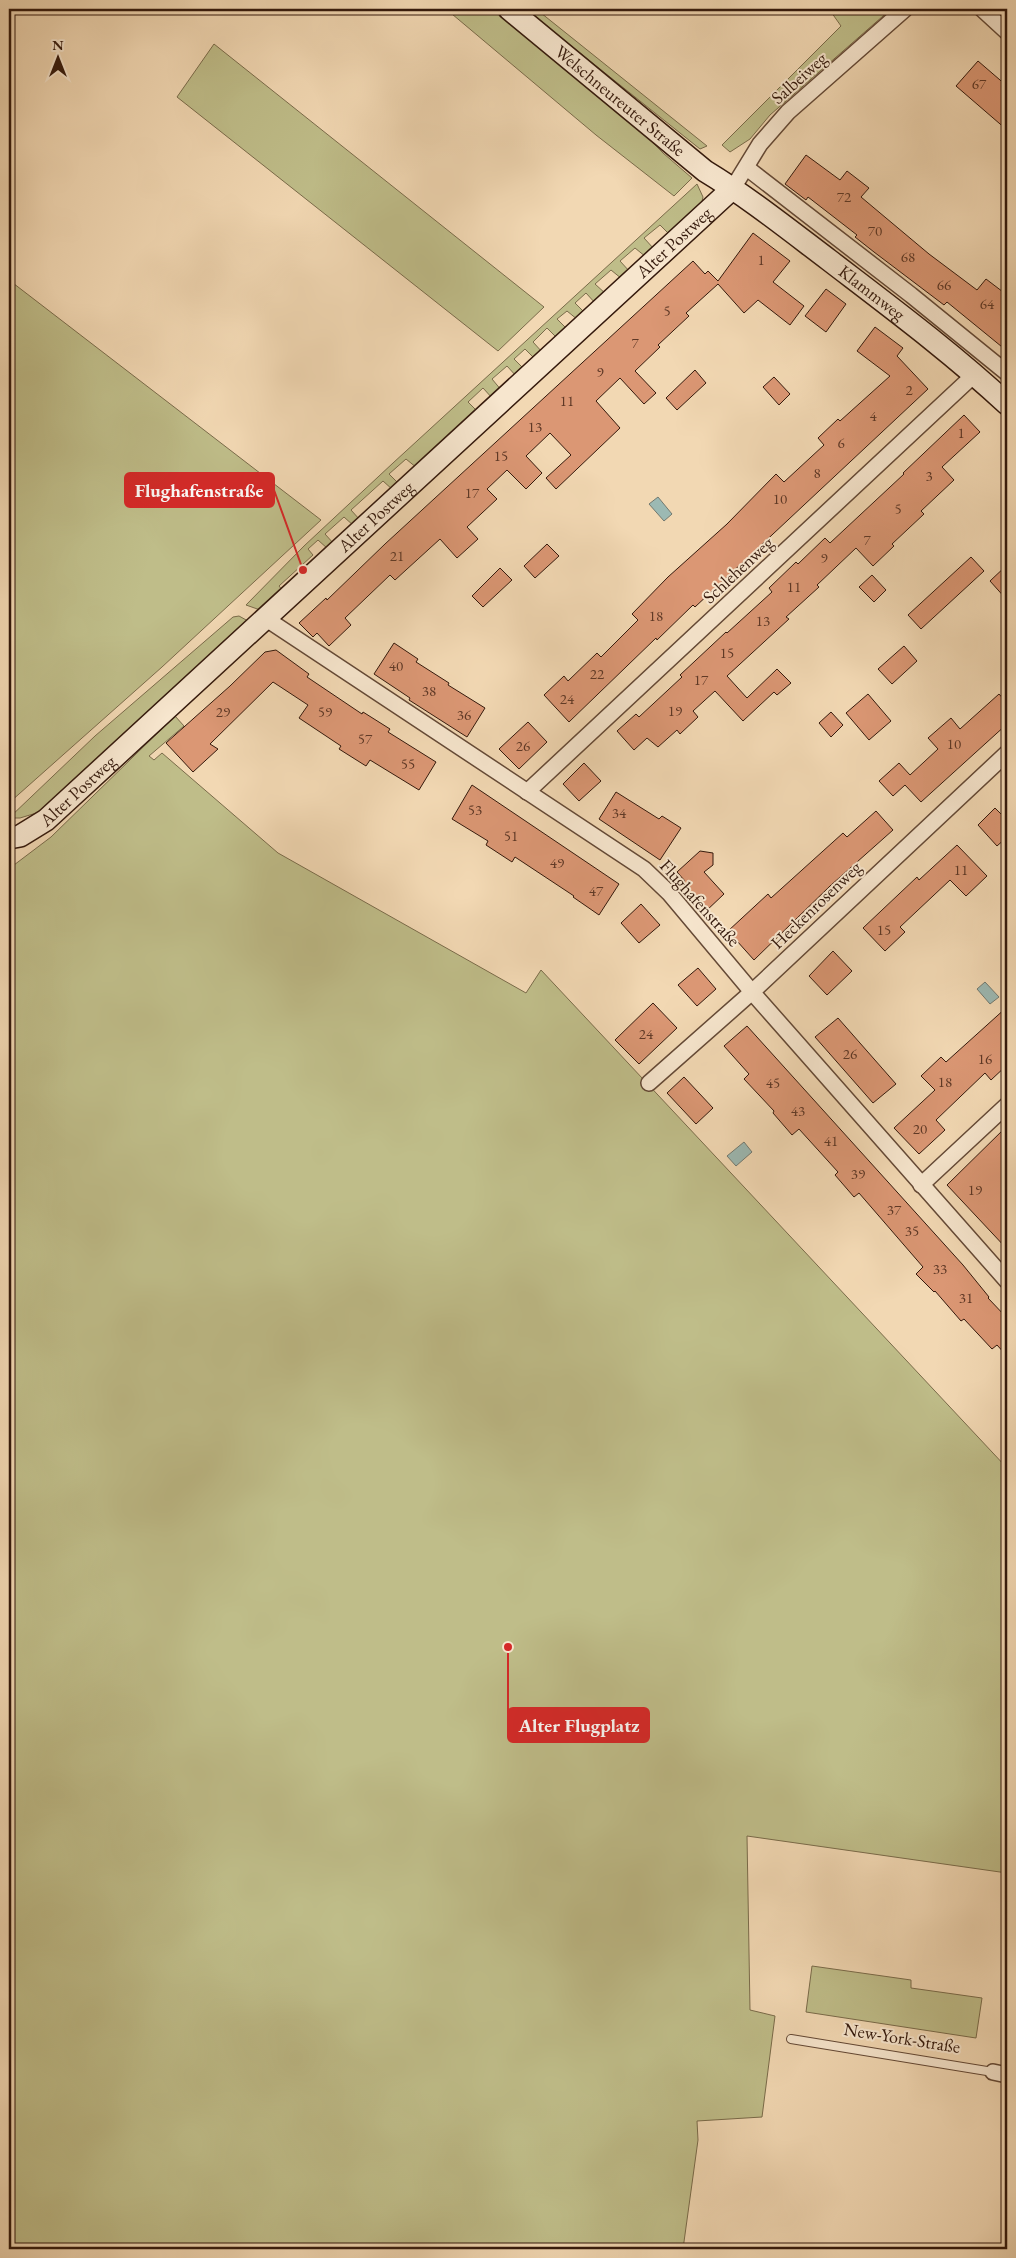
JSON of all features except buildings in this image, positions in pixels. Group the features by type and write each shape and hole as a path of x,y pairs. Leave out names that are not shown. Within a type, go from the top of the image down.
{"main road":[{"name":"Welschneureuter Straße","path":"509,9 705,171 733,188"},
{"name":"Klammweg","path":"733,188 975,374 1007,404"},
{"name":"Alter Postweg","path":"11,838 28,832 46,820 733,188"}],"street":[{"name":"Salbeiweg","path":"733,188 760,144 788,112 905,9"},
{"path":"982,9 1007,32"},
{"name":"Klammweg","path":"747,168 911,295 1007,374"},
{"name":"Schlehenweg","path":"527,792 975,374"},
{"name":"Flughafenstraße","path":"265,618 644,869 669,892 752,992 1007,1281"},
{"name":"Heckenrosenweg","path":"648,1082 752,992 1007,753"},
{"path":"921,1185 1007,1105"}],"lane":[{"name":"New-York-Straße","path":"791,2040 1000,2073"}],"shaded area":[{"path":"446,9 494,9 634,123 663,153 692,178 674,196 596,135"},
{"path":"525,9 536,9 707,146 700,149"},
{"path":"829,9 891,9 770,115 750,139 730,152 722,145 841,26"},
{"path":"993,9 1007,9 1007,22"},
{"path":"214,44 544,307 498,351 177,97"},
{"path":"697,184 703,197 701,206 670,235 660,225 644,238 654,249 646,257 635,248 620,261 630,272 622,279 611,270 595,284 606,294 596,304 586,293 575,303 585,313 578,320 567,311 557,319 568,330 558,339 547,328 533,342 543,353 536,360 525,349 514,359 525,370 517,377 507,366 492,379 502,391 493,399 483,388 468,402 479,413 417,468 406,459 389,474 399,484 393,490 383,481 351,510 360,520 354,526 344,517 325,534 334,544 328,549 318,540 308,549 313,555 279,586 283,591 263,611 246,605 304,546"},
{"path":"9,280 321,520 162,667 10,802 9,802"},
{"path":"239,616 248,621 160,700 43,811 20,818 9,818 95,736 233,617"},
{"path":"175,716 184,726 149,756 154,760 162,753 278,853 526,993 541,970 1007,1468 1007,1873 747,1836 750,2010 775,2016 762,2117 697,2121 698,2140 683,2249 9,2249 9,874 14,865 51,837"},
{"path":"812,1966 911,1980 911,1988 982,1998 976,2038 806,2012"}],"water":[{"path":"658,497 672,514 664,521 649,504"},
{"path":"985,982 999,997 990,1004 977,989"},
{"path":"744,1142 752,1152 736,1166 727,1156"}],"place":[{"name":"Flughafenstraße","path":"303,570"},
{"name":"Alter Flugplatz","path":"508,1647"}]}
